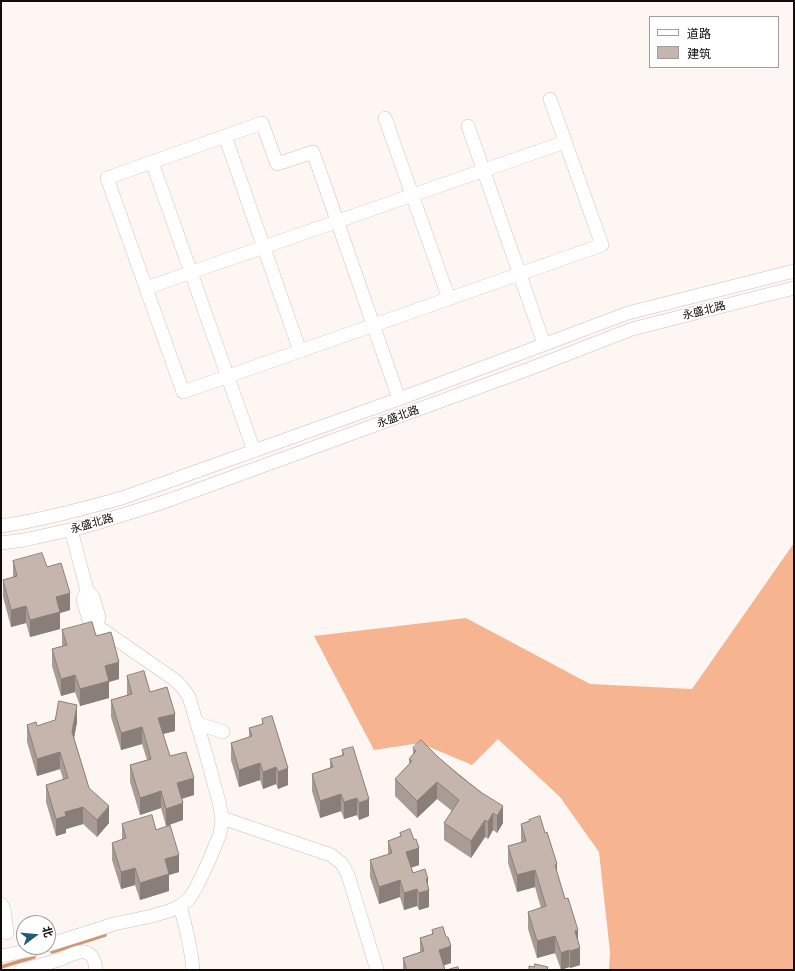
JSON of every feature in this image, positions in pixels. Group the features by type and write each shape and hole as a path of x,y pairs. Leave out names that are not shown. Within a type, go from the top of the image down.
{"street":[{"path":"399,399 374,325 313,152 277,164 262,123 107,178 182,392 374,325 449,299 602,245 550,99"},
{"path":"385,118 449,299"},
{"path":"468,126 544,344"},
{"path":"225,136 300,351"},
{"path":"146,288 565,142"},
{"path":"152,162 254,451"},
{"name":"永盛北路","path":"1,526 77,511 122,498 399,399 628,313 794,271"},
{"name":"永盛北路","path":"1,544 87,526 164,502 529,369 632,329 793,292"},
{"path":"56,943 114,924 152,916 180,906 189,899 208,863 220,834 222,818 189,696 175,680 97,626 99,617 93,596 86,590 71,530"},
{"path":"197,723 223,732"},
{"path":"222,818 325,852 342,864 348,875 377,970"},
{"path":"1,904 4,909 7,933"},
{"path":"180,906 189,942 193,970"},
{"path":"21,970 47,967 79,952 86,952 92,956 95,961 96,970"},
{"path":"1,956 16,953"},
{"path":"44,955 47,967"}],"shaded area":[{"path":"794,543 794,970 609,970 610,952 599,852 560,797 498,739 472,765 420,743 374,750 314,636 466,618 590,684 692,689"}],"building":[{"path":"42,553 47,567 61,563 70,593 56,597 60,612 30,620 26,606 11,610 3,580 17,576 13,561"},
{"path":"92,622 96,636 111,632 119,662 105,666 109,681 80,689 75,675 61,679 52,649 67,645 62,630"},
{"path":"144,671 150,692 167,687 175,714 158,718 170,756 186,752 194,778 177,783 183,803 166,809 161,791 140,798 130,765 151,759 142,727 121,733 111,700 132,694 127,676"},
{"path":"59,701 77,705 72,732 89,788 109,806 97,820 83,807 65,812 66,816 56,819 46,785 68,778 60,752 37,759 27,725 36,722 37,726 55,720"},
{"path":"272,716 288,768 278,772 276,767 263,772 260,763 239,770 231,743 252,736 249,728 263,724 262,719"},
{"path":"421,740 460,776 482,793 503,806 497,816 493,813 488,822 485,820 471,841 444,823 459,800 437,782 417,801 395,779 412,761 409,759 416,751 413,748"},
{"path":"353,747 369,799 359,803 357,798 344,802 341,794 320,801 312,774 333,767 330,759 344,755 342,750"},
{"path":"152,815 156,830 170,825 179,855 165,859 169,874 140,883 135,868 121,872 112,843 126,838 122,824"},
{"path":"540,816 545,833 547,832 557,864 555,865 565,899 568,898 578,930 575,931 580,948 561,953 555,936 537,941 528,912 546,906 535,870 517,875 508,846 526,841 521,824"},
{"path":"410,829 419,848 406,852 413,873 425,869 429,890 419,893 417,889 404,893 400,880 379,887 370,860 392,853 388,841 401,836 400,833"},
{"path":"443,927 451,946 439,950 445,970 407,970 403,958 424,951 420,938 433,934 432,930"},
{"path":"535,964 548,967 547,970 529,970 529,966 534,967"},
{"path":"458,967 459,970 447,970"}],"waterway":[{"path":"56,951 105,935"},
{"path":"1,967 34,957"}]}
